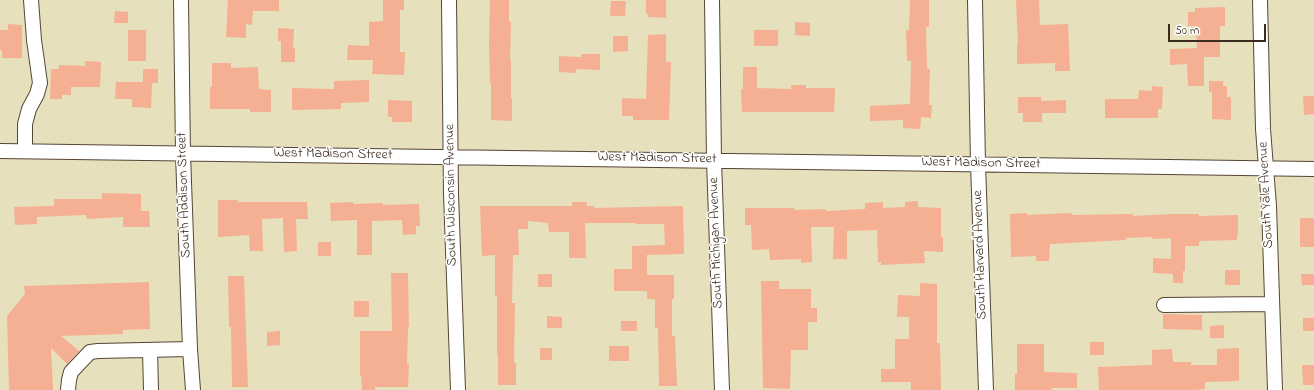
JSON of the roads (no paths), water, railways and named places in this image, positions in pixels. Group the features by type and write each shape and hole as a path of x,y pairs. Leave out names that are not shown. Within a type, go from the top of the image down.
{"street":[{"path":"25,151 25,124 29,109 37,94 40,83 34,40 31,0"},
{"name":"South Addison Street","path":"181,0 183,154 190,349 193,390"},
{"name":"South Wisconsin Avenue","path":"449,0 451,194 458,390"},
{"name":"South Michigan Avenue","path":"712,0 714,160 722,390"},
{"name":"South Harvard Avenue","path":"976,0 978,164 986,390"},
{"name":"South Yale Avenue","path":"1260,0 1263,130 1268,206 1274,390"},
{"name":"West Madison Street","path":"0,150 183,154 451,156 1314,169"},
{"path":"1164,305 1272,304"},
{"path":"68,390 71,372 90,352 190,349"},
{"path":"150,350 151,390"}]}
